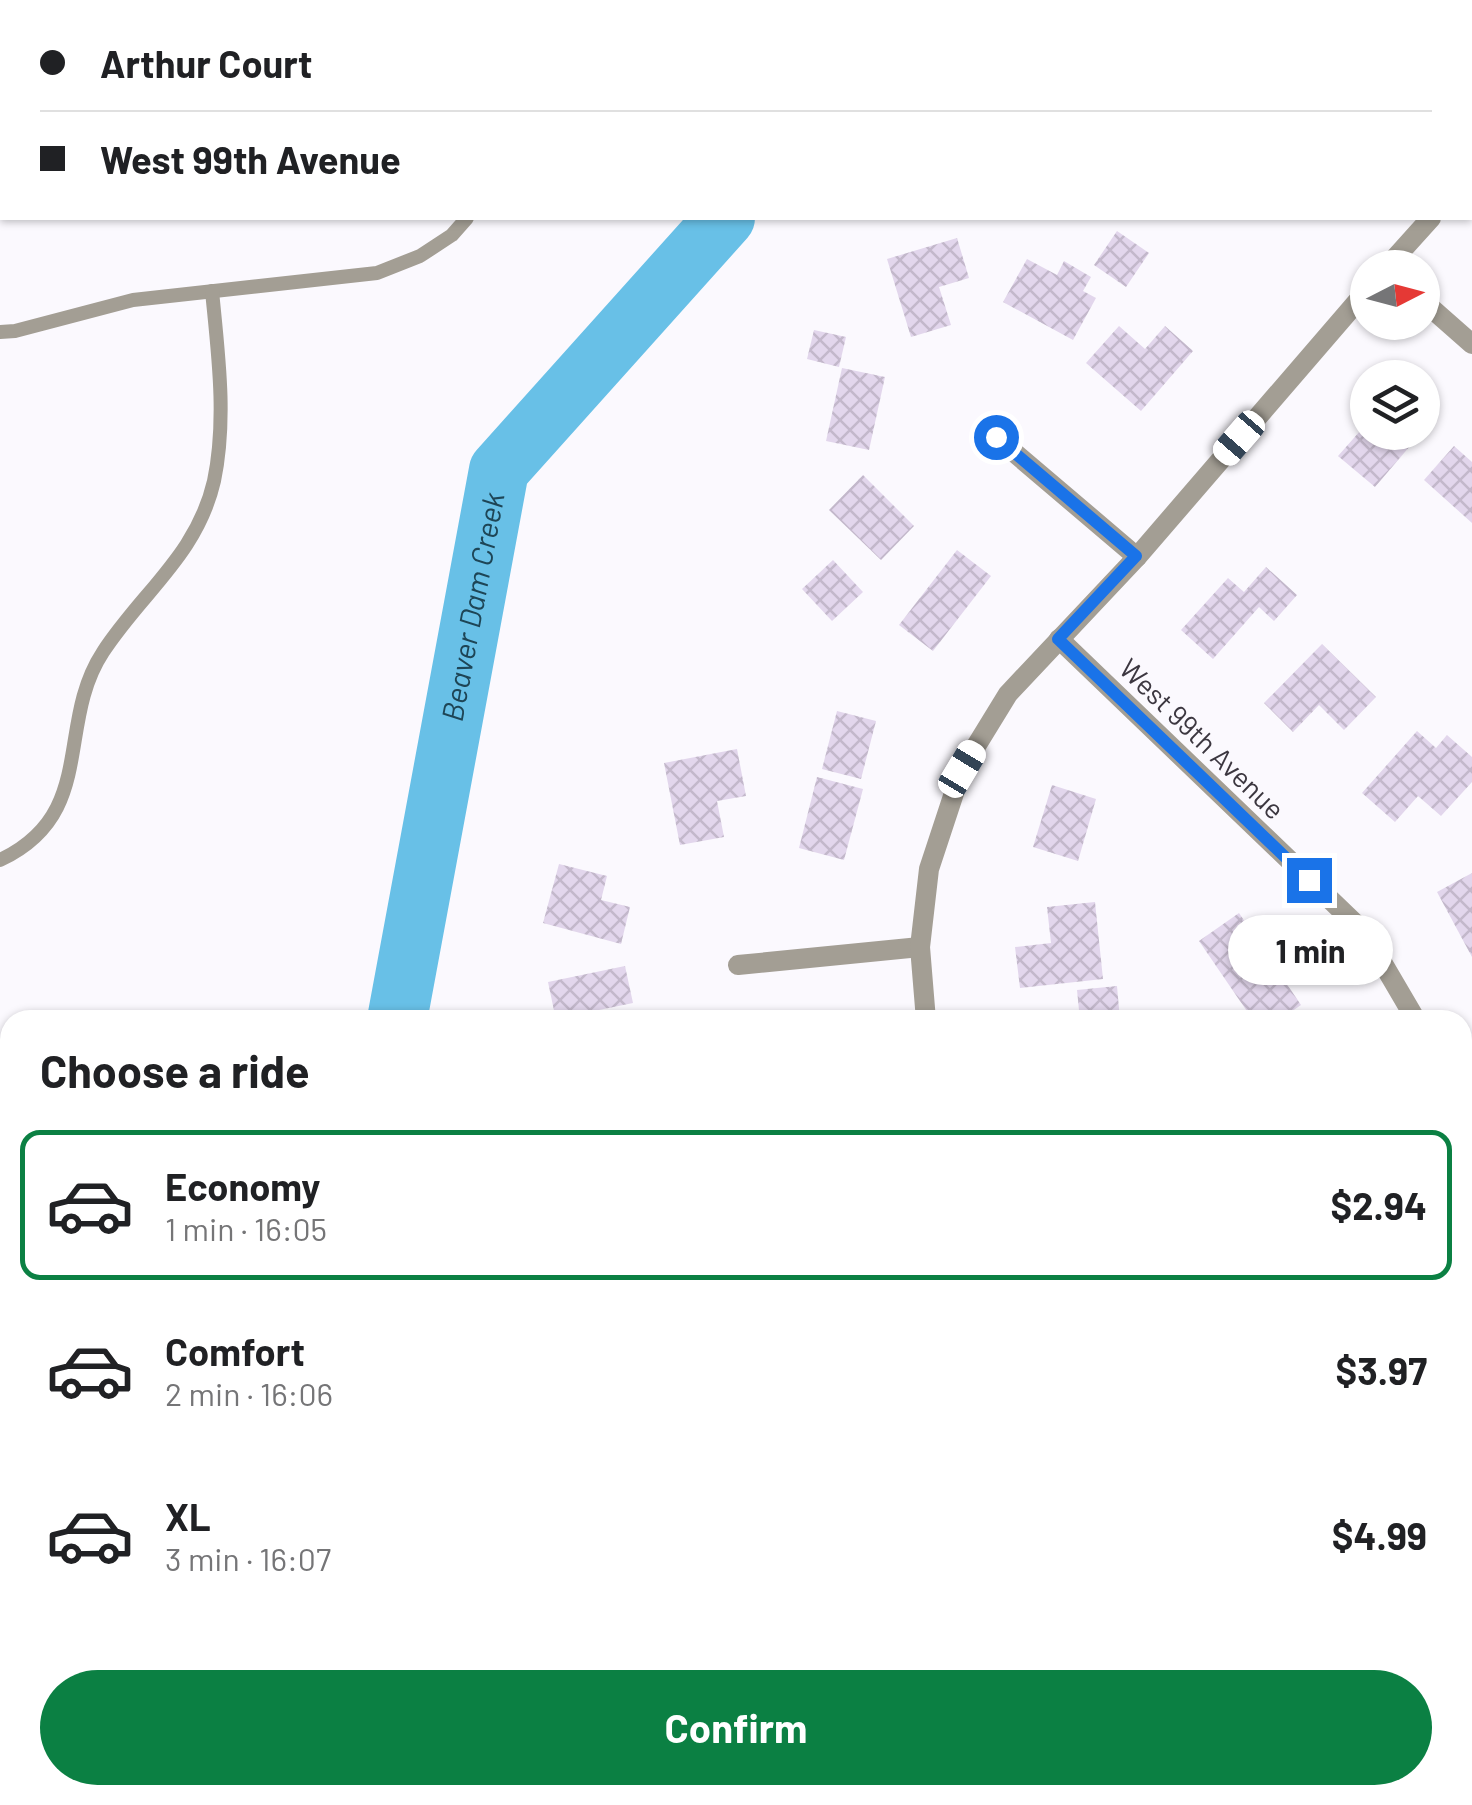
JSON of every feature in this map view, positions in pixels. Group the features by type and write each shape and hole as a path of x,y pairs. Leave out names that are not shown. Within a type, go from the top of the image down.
{"street":[{"path":"1402,250 1429,220"},
{"path":"925,1010 920,947 929,870 962,769 1008,694 1136,556 1350,310"},
{"path":"1440,316 1472,344"},
{"path":"996,437 1136,556"},
{"name":"West 99th Avenue","path":"1058,639 1364,933 1410,1010"},
{"path":"738,965 920,947"}],"lane":[{"path":"0,332 71,318 132,300 377,272 420,256 452,235 465,220"},
{"path":"0,860 34,840 56,814 69,775 84,692 102,653 175,566 204,510 214,482 220,430 220,370 212,291"}],"building":[{"path":"1117,231 1149,253 1126,287 1094,265"},
{"path":"957,238 969,278 939,287 951,325 911,337 887,259"},
{"path":"1027,259 1057,275 1064,261 1091,277 1083,291 1096,298 1073,340 1003,302"},
{"path":"1119,326 1145,349 1165,326 1193,351 1141,411 1086,363"},
{"path":"814,330 846,337 839,367 807,359"},
{"path":"842,368 885,377 869,450 826,441"},
{"path":"1350,442 1350,450 1407,450 1375,487 1338,456"},
{"path":"1454,446 1472,462 1472,523 1424,480"},
{"path":"863,475 914,526 881,560 829,510"},
{"path":"957,550 991,576 933,651 899,625"},
{"path":"833,560 863,592 832,621 802,589"},
{"path":"1266,567 1297,595 1274,621 1259,607 1213,659 1181,630 1228,578 1244,592"},
{"path":"1322,644 1376,697 1344,730 1319,705 1293,732 1264,703"},
{"path":"837,711 876,721 861,779 822,769"},
{"path":"1417,731 1436,748 1447,735 1472,757 1472,782 1441,816 1418,796 1395,822 1362,793"},
{"path":"737,749 746,796 717,801 724,837 680,845 664,763"},
{"path":"817,777 863,789 844,860 799,848"},
{"path":"1052,785 1096,799 1078,861 1033,847"},
{"path":"559,864 607,876 601,900 630,907 621,944 543,923"},
{"path":"1472,873 1472,957 1437,892"},
{"path":"1095,902 1103,979 1020,988 1015,947 1051,943 1047,907"},
{"path":"1239,913 1301,1005 1294,1010 1246,1010 1199,941"},
{"path":"625,966 633,1003 599,1010 554,1010 548,982"},
{"path":"1117,986 1119,1010 1079,1010 1077,990"}],"waterway":[{"name":"Beaver Dam Creek","path":"399,1010 499,470 723,220"}],"route":[{"path":"996,437 1136,556 1058,639 1309,880"}]}
